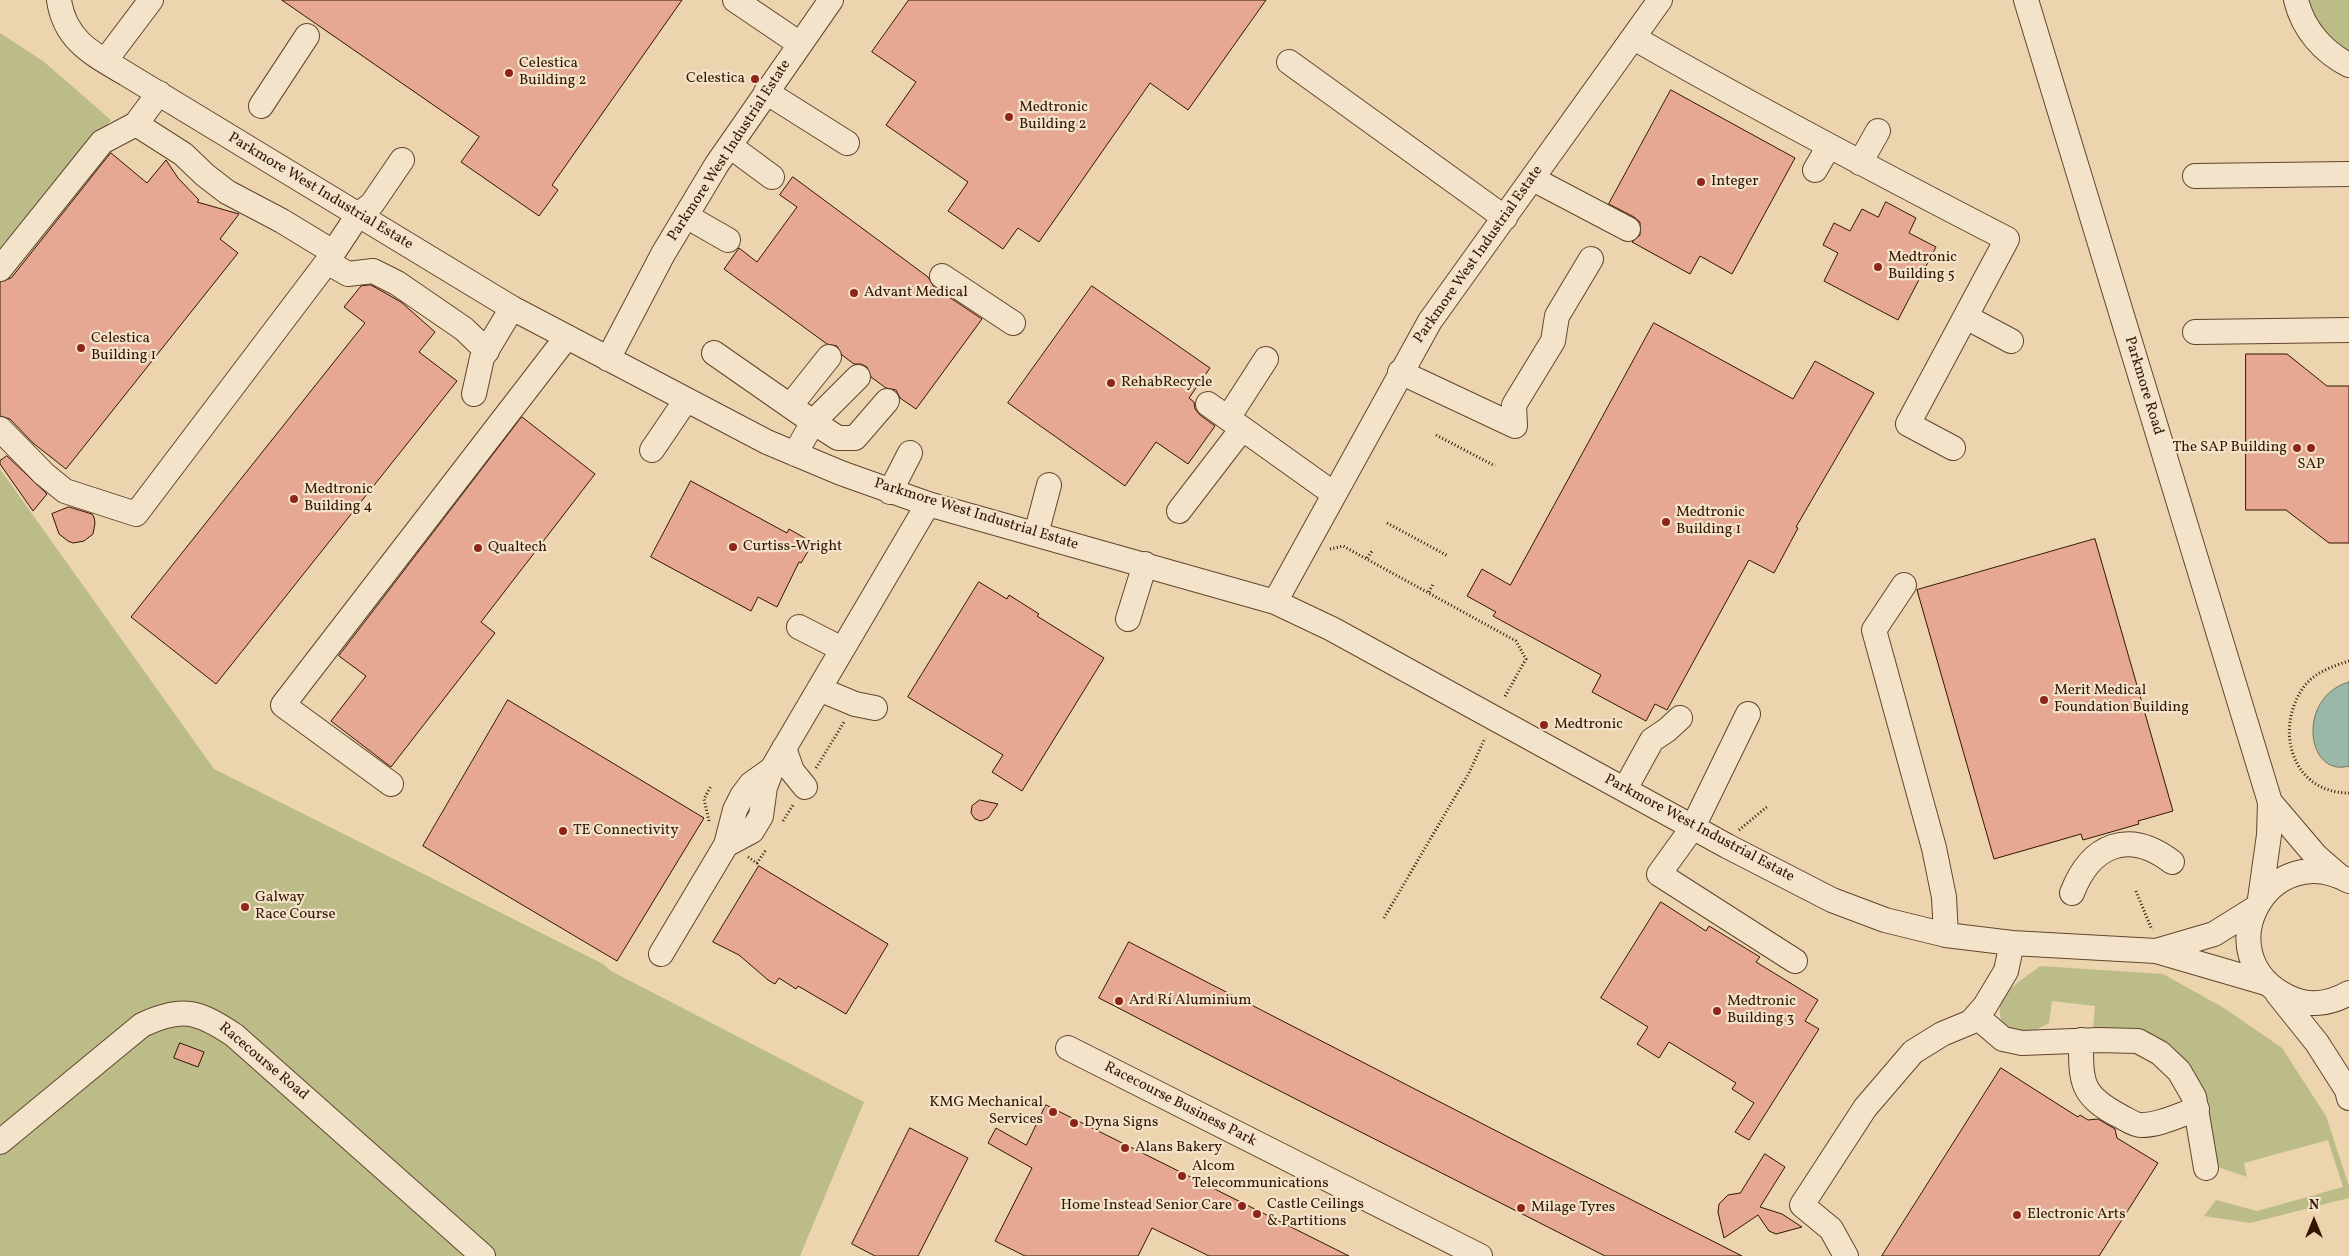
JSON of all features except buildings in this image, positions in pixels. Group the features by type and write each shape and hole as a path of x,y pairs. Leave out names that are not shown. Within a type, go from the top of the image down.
{"street":[{"name":"Parkmore West Industrial Estate","path":"59,0 63,18 69,32 79,43 105,61 512,308 686,400 795,454 890,492 928,504 1275,602 1332,629 1727,846 1832,900 1885,920 1946,935 2012,943 2156,951 2271,987 2295,1001 2317,1004 2338,999 2349,993"},
{"path":"105,61 151,0"},
{"path":"736,0 800,44"},
{"name":"Parkmore West Industrial Estate","path":"608,359 663,254 686,216 766,92 831,0"},
{"name":"Parkmore West Industrial Estate","path":"1275,602 1400,372 1430,321 1660,0"},
{"name":"Parkmore Road","path":"2026,0 2270,802 2269,836 2257,904 2248,928 2249,948 2255,967 2271,987"},
{"path":"2296,0 2298,10 2311,33 2330,55 2349,65"},
{"path":"260,106 307,36"},
{"path":"1634,38 1828,146 2007,239 1908,424 1953,448"},
{"path":"1289,62 1505,218"},
{"path":"766,92 847,143"},
{"path":"0,269 102,142 136,124 159,93"},
{"path":"136,124 183,154 205,175 227,192 282,221 330,257 348,274 373,271 397,283 464,329 486,351"},
{"path":"1860,163 1878,130"},
{"path":"730,146 772,177"},
{"path":"1815,170 1828,146"},
{"path":"0,429 44,474 65,491 136,514 330,257 358,216 372,204 402,160"},
{"path":"2194,176 2349,174"},
{"path":"1533,179 1628,229"},
{"path":"686,216 728,240"},
{"path":"1400,372 1515,426 1514,405 1553,341 1557,316 1591,259"},
{"path":"942,276 1013,323"},
{"path":"474,394 482,358 512,308"},
{"path":"1966,317 2011,341"},
{"path":"2194,332 2349,330"},
{"path":"391,784 283,705 566,338"},
{"path":"714,353 838,438 855,438 887,401"},
{"path":"790,406 830,358"},
{"path":"1179,511 1235,423 1266,358"},
{"path":"795,454 813,422 858,377"},
{"path":"652,450 686,400"},
{"path":"1208,404 1334,494"},
{"path":"890,492 910,453"},
{"path":"1036,534 1049,485"},
{"path":"661,954 726,845 735,810 742,796 751,784 772,769 928,504"},
{"path":"1128,619 1145,564"},
{"path":"1904,586 1874,630 1934,848 1944,897 1946,935"},
{"path":"799,627 842,649"},
{"path":"818,689 855,704 875,708"},
{"path":"1748,714 1693,827 1659,874 1795,961"},
{"path":"1625,789 1652,740 1674,725 1680,718"},
{"path":"784,748 792,772 804,787"},
{"name":"Parkmore Road","path":"2270,802 2316,856 2346,879"},
{"path":"2072,893 2089,860 2104,850 2126,845 2146,846 2172,862"},
{"name":"Parkmore West Industrial Estate","path":"2156,951 2214,934 2257,904 2272,886 2287,876 2304,872 2322,871 2346,879"},
{"path":"1846,1256 1831,1229 1802,1206 1865,1108 1912,1052 1942,1034 1971,1022 1985,1006 2006,971 2012,943"},
{"path":"2271,987 2317,1043 2348,1088"},
{"name":"Racecourse Road","path":"0,1142 142,1025 162,1015 195,1014 215,1022 234,1034 483,1256"},
{"path":"1976,1016 2003,1039 2022,1044 2082,1040 2138,1041 2160,1053 2179,1071 2194,1098 2206,1168"},
{"path":"2082,1040 2082,1067 2085,1088 2097,1103 2139,1126 2165,1120 2197,1109"},
{"name":"Racecourse Business Park","path":"1068,1048 1480,1256"}],"path":[{"path":"1436,435 1495,466"},
{"path":"1387,523 1448,556"},
{"path":"1367,558 1372,551"},
{"path":"1429,592 1433,584"},
{"path":"2349,661 2318,674 2304,687 2295,703 2290,722 2290,740 2301,773 2313,783 2326,790 2349,794"},
{"path":"1727,846 1737,831 1768,806"},
{"path":"2136,892 2155,938 2156,951"}],"green space":[{"path":"2305,0 2349,0 2349,56 2316,26"},
{"path":"0,33 43,61 111,120 0,258"},
{"name":"Galway Race Course","path":"0,469 214,769 603,964 611,971 864,1102 800,1256 0,1256"},
{"path":"2040,966 2163,974 2224,1008 2282,1048 2326,1116 2349,1186 2349,1198 2250,1223 2204,1216 2216,1200 2257,1211 2343,1187 2328,1140 2244,1163 2247,1177 2221,1168 2215,1163 2196,1082 2107,1029 2093,1028 2095,1006 2052,1001 2049,1023 2026,1035 2007,1031 2001,1020 2000,1010 2002,1001 2013,986"}],"shaded area":[{"path":"2349,682 2349,766 2334,766 2323,760 2316,749 2313,734 2314,718 2321,703 2332,690"}],"place":[{"name":"Celestica Building 2","path":"509,73"},
{"name":"Celestica","path":"755,79"},
{"name":"Medtronic Building 2","path":"1009,117"},
{"name":"Integer","path":"1701,182"},
{"name":"Medtronic Building 5","path":"1878,267"},
{"name":"Advant Medical","path":"854,293"},
{"name":"Celestica Building 1","path":"81,348"},
{"name":"RehabRecycle","path":"1111,383"},
{"name":"The SAP Building","path":"2297,448"},
{"name":"SAP","path":"2311,448"},
{"name":"Medtronic Building 4","path":"294,499"},
{"name":"Medtronic Building 1","path":"1666,522"},
{"name":"Curtiss-Wright","path":"733,547"},
{"name":"Qualtech","path":"478,548"},
{"name":"Merit Medical Foundation Building","path":"2044,700"},
{"name":"Medtronic","path":"1544,725"},
{"name":"TE Connectivity","path":"563,831"},
{"name":"Galway Race Course","path":"245,907"},
{"name":"Ard Rí Aluminium","path":"1119,1001"},
{"name":"Medtronic Building 3","path":"1717,1011"},
{"name":"KMG Mechanical Services","path":"1053,1112"},
{"name":"Dyna Signs","path":"1074,1123"},
{"name":"Alans Bakery","path":"1125,1148"},
{"name":"Alcom Telecommunications","path":"1182,1176"},
{"name":"Home Instead Senior Care","path":"1242,1206"},
{"name":"Milage Tyres","path":"1521,1208"},
{"name":"Castle Ceilings & Partitions","path":"1257,1214"},
{"name":"Electronic Arts","path":"2017,1215"}]}
